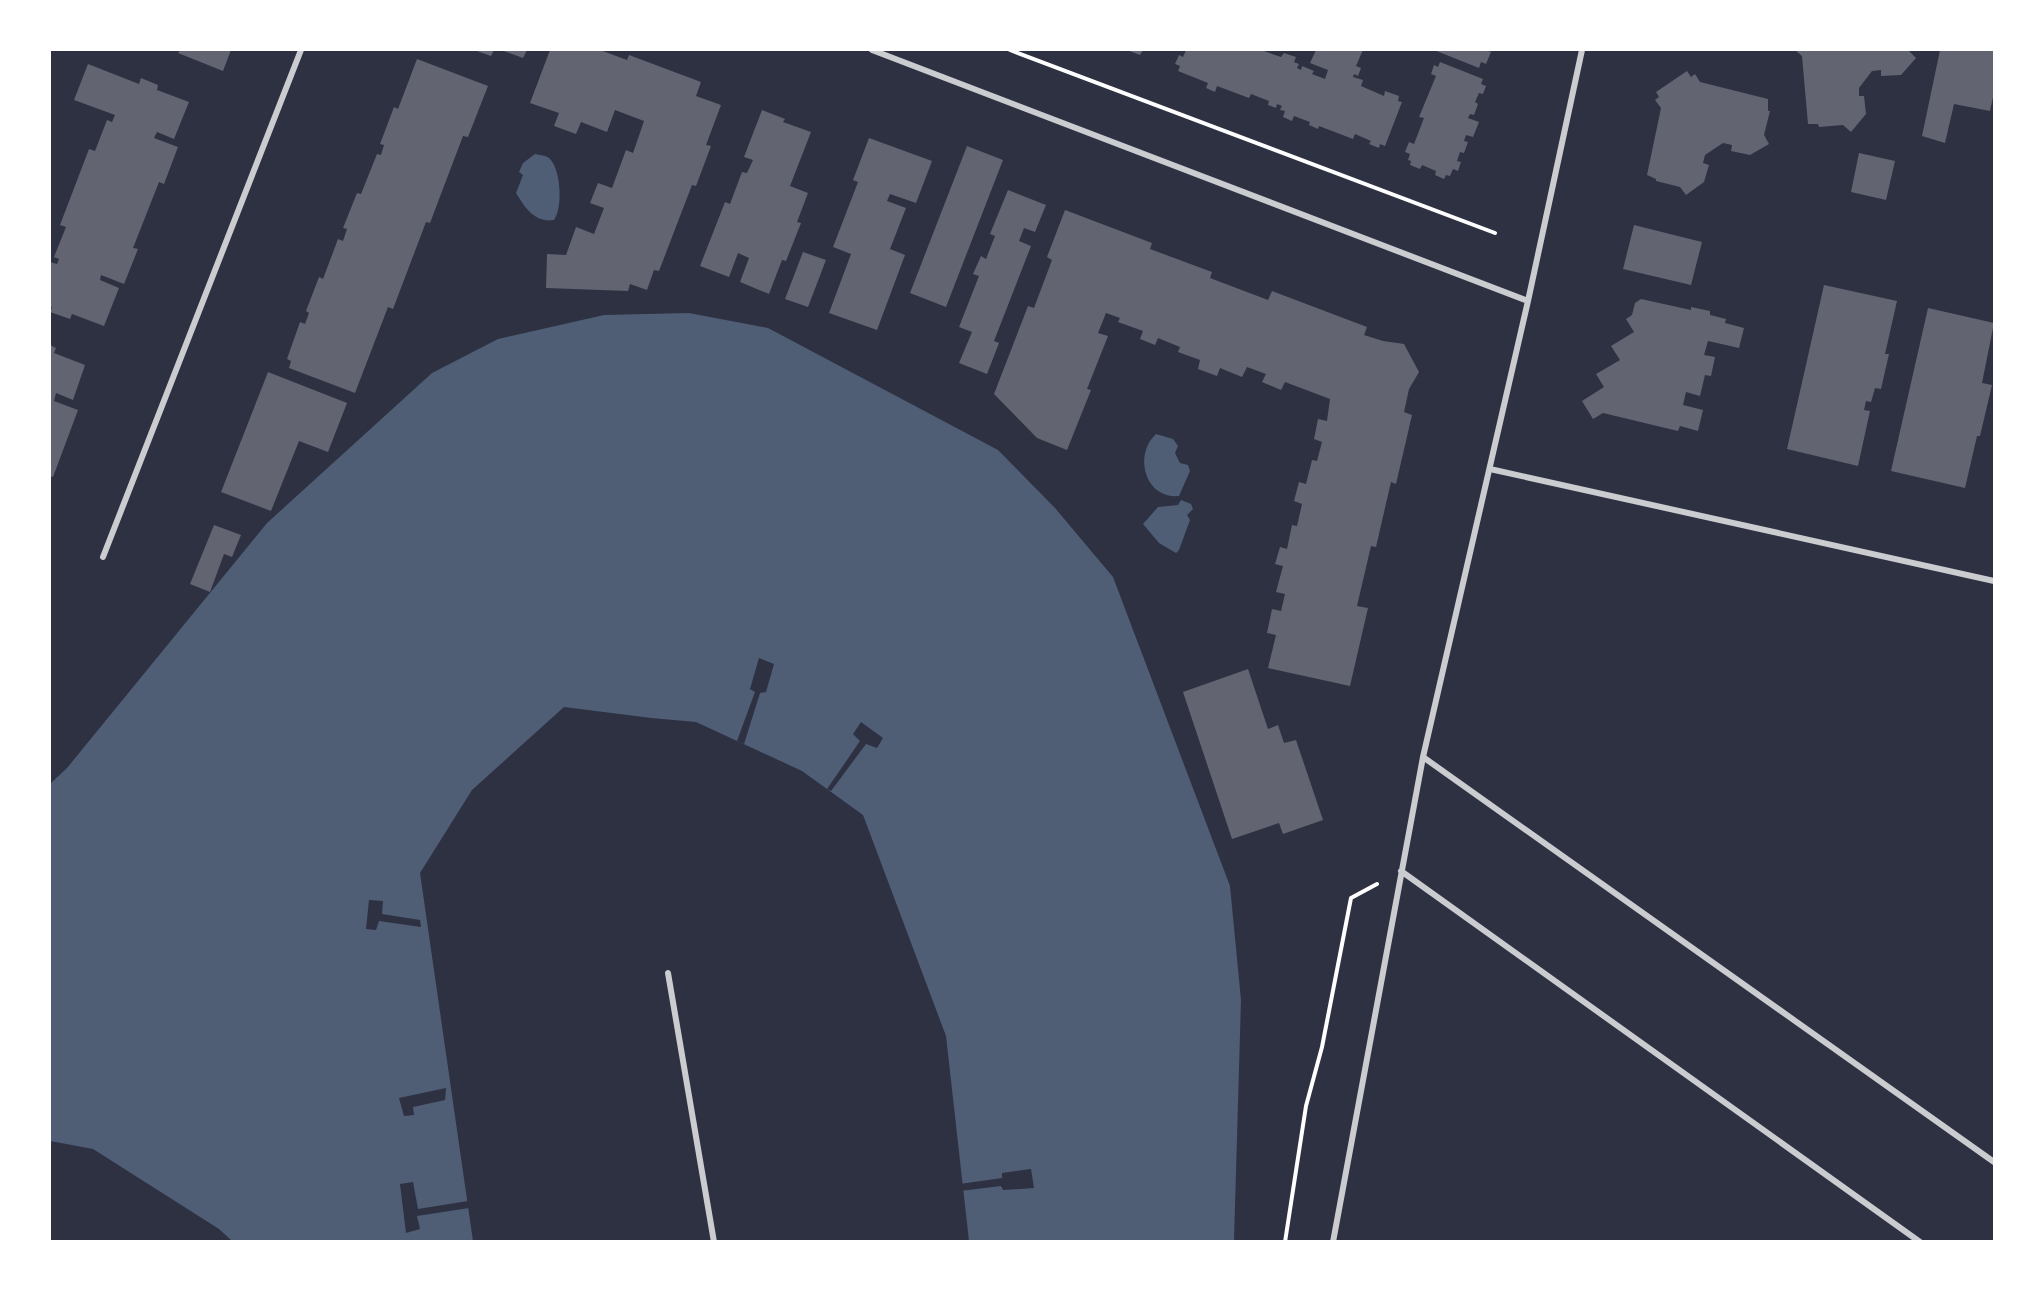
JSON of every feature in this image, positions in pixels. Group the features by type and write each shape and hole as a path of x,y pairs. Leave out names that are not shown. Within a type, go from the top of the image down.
{"street":[{"path":"104,557 301,50"},
{"path":"872,50 1528,301"},
{"path":"1333,1242 1423,757 1528,301 1582,50"},
{"path":"1490,469 1995,581"},
{"path":"1423,757 1995,1162"},
{"path":"1401,871 1920,1242"},
{"path":"668,973 714,1242"}],"path":[{"path":"1010,50 1495,232"},
{"path":"1285,1242 1306,1106 1322,1047 1351,898 1401,871"}],"water":[{"path":"535,154 549,158 556,170 560,198 554,220 536,217 516,193 523,175 519,172 523,163"},
{"path":"689,313 768,328 998,450 1055,508 1113,577 1230,886 1241,1000 1234,1241 969,1241 946,1036 863,815 802,771 696,722 564,707 472,790 420,873 473,1241 232,1241 219,1229 93,1149 50,1141 50,784 67,768 267,523 432,373 498,339 604,315"},
{"path":"1156,434 1173,439 1178,446 1175,453 1180,463 1188,465 1190,471 1179,496 1167,495 1158,491 1146,474 1145,453"},
{"path":"1181,500 1191,504 1193,509 1187,515 1190,520 1176,553 1159,543 1143,524 1158,507 1178,505"}],"pier":[{"path":"759,658 774,664 766,692 760,693 744,744 737,741 755,692 750,689"},
{"path":"861,722 883,738 877,748 866,744 831,791 827,789 860,741 853,734"},
{"path":"369,900 383,901 382,914 420,920 421,927 379,921 376,930 366,929"},
{"path":"446,1088 445,1100 413,1107 414,1115 404,1116 399,1098"},
{"path":"1031,1169 1034,1188 1003,1190 1001,1186 960,1191 960,1184 1002,1178 1002,1173"},
{"path":"413,1182 418,1209 468,1201 469,1208 417,1216 420,1229 406,1233 400,1184"}],"building":[{"path":"180,50 231,50 223,71 178,53"},
{"path":"474,50 494,50 491,56"},
{"path":"501,50 527,50 523,58"},
{"path":"550,50 600,50 627,60 629,55 701,82 696,96 721,105 706,145 711,146 696,186 692,185 659,271 654,270 647,290 630,284 628,291 546,288 547,254 566,255 576,227 594,234 604,208 590,203 598,183 612,188 626,150 633,153 644,121 615,110 607,132 581,122 576,134 554,126 559,113 530,103"},
{"path":"1127,50 1143,50 1140,55"},
{"path":"1186,50 1261,50 1281,57 1284,53 1296,57 1294,62 1299,64 1297,68 1301,70 1302,66 1314,71 1312,74 1325,79 1328,70 1310,63 1316,50 1363,50 1356,66 1361,68 1358,76 1354,74 1353,77 1363,80 1361,86 1384,96 1385,91 1399,96 1398,101 1402,102 1385,146 1380,144 1379,148 1369,144 1371,141 1355,134 1353,139 1319,126 1318,129 1309,125 1310,122 1294,116 1292,121 1283,117 1285,111 1280,110 1282,106 1277,104 1276,108 1268,105 1269,101 1251,94 1249,98 1217,86 1215,92 1206,88 1208,83 1178,71 1180,66 1175,64 1179,55 1183,57"},
{"path":"1434,50 1486,50 1491,52 1486,64 1481,62 1479,68"},
{"path":"1795,50 1908,50 1916,58 1901,75 1881,76 1881,70 1872,71 1859,88 1859,96 1864,96 1866,114 1851,132 1843,125 1819,127 1818,124 1808,124 1802,56"},
{"path":"1940,50 1994,50 1994,92 1990,111 1954,104 1945,143 1922,136"},
{"path":"417,59 488,86 468,137 463,136 430,223 426,222 393,309 388,307 355,393 289,368 291,361 287,359 300,322 305,324 309,313 306,311 319,277 323,279 338,239 343,241 347,229 343,228 357,193 361,194 377,154 381,155 384,145 380,144 394,107 398,109"},
{"path":"1440,62 1483,79 1481,84 1486,86 1483,94 1479,93 1475,102 1478,104 1474,115 1470,114 1468,118 1479,122 1473,137 1466,135 1464,141 1468,142 1464,153 1460,152 1457,161 1461,162 1458,171 1453,169 1450,176 1446,175 1444,179 1435,175 1436,171 1422,165 1420,169 1410,165 1411,161 1408,160 1410,154 1405,152 1409,142 1414,144 1424,118 1419,117 1436,76 1431,74 1434,65 1438,67"},
{"path":"88,64 139,84 141,78 158,85 157,90 189,102 174,139 157,132 154,138 178,147 164,184 159,182 133,248 138,249 124,284 101,275 100,280 119,288 104,326 72,314 70,319 50,312 52,307 50,306 50,262 57,264 59,259 54,257 66,227 60,225 89,149 95,151 107,120 112,122 115,115 74,100"},
{"path":"1687,71 1691,77 1695,74 1700,82 1768,99 1768,111 1770,111 1764,135 1769,144 1750,155 1731,151 1732,145 1723,143 1705,155 1703,163 1709,165 1704,182 1686,195 1680,187 1656,181 1647,175 1661,108 1655,100 1659,97 1656,92"},
{"path":"762,110 785,119 783,122 811,132 790,186 808,193 797,222 801,223 786,261 782,260 769,294 740,282 749,258 738,253 729,277 700,266 725,202 730,204 742,172 747,173 753,160 744,157"},
{"path":"869,138 932,161 916,203 890,194 887,201 906,208 890,249 905,255 877,330 829,313 851,254 833,247 858,182 853,180"},
{"path":"967,146 1003,160 946,307 910,293"},
{"path":"1859,153 1895,161 1886,200 1851,192"},
{"path":"1008,190 1046,205 1035,232 1024,228 1019,241 1031,246 994,341 999,343 987,374 959,363 972,332 959,327 979,276 973,274 981,256 986,259 995,236 990,234"},
{"path":"1065,210 1152,243 1150,249 1212,272 1210,278 1268,300 1272,291 1367,327 1364,335 1404,344 1419,372 1409,389 1404,412 1412,415 1396,484 1391,482 1376,547 1371,546 1357,606 1368,608 1350,686 1268,668 1276,635 1267,633 1272,609 1281,611 1285,594 1276,592 1283,566 1275,564 1280,547 1287,549 1292,525 1297,526 1302,504 1294,501 1299,482 1306,484 1312,460 1317,461 1322,442 1314,439 1318,419 1327,421 1330,399 1285,382 1281,390 1262,382 1266,374 1247,367 1242,377 1220,368 1217,376 1198,369 1200,360 1178,352 1180,347 1158,338 1155,345 1140,339 1143,331 1118,322 1120,318 1106,313 1098,333 1108,336 1087,389 1091,390 1067,450 1037,438 994,394 1028,306 1034,308 1052,260 1047,257"},
{"path":"1634,225 1702,242 1691,285 1623,269"},
{"path":"803,252 826,260 808,307 785,299"},
{"path":"1824,285 1897,301 1885,354 1889,354 1881,389 1875,388 1871,402 1866,401 1864,410 1870,411 1858,466 1787,449"},
{"path":"1641,299 1691,310 1691,307 1710,311 1710,315 1726,319 1725,323 1744,328 1739,348 1708,341 1704,355 1715,357 1711,376 1705,375 1700,396 1686,392 1683,405 1703,410 1698,431 1680,426 1678,431 1603,413 1593,419 1582,401 1604,387 1596,374 1620,360 1611,346 1634,332 1626,319 1632,315 1635,303"},
{"path":"1928,308 1994,323 1982,383 1992,385 1965,488 1891,471"},
{"path":"50,345 56,348 54,353 85,365 73,400 56,393 54,401 78,410 53,477 50,476"},
{"path":"268,372 347,403 328,452 299,441 271,511 221,492"},
{"path":"214,525 241,535 232,557 224,554 210,592 190,584"},
{"path":"1248,669 1268,729 1278,725 1284,743 1296,740 1323,820 1283,834 1279,823 1232,839 1183,692"}]}
